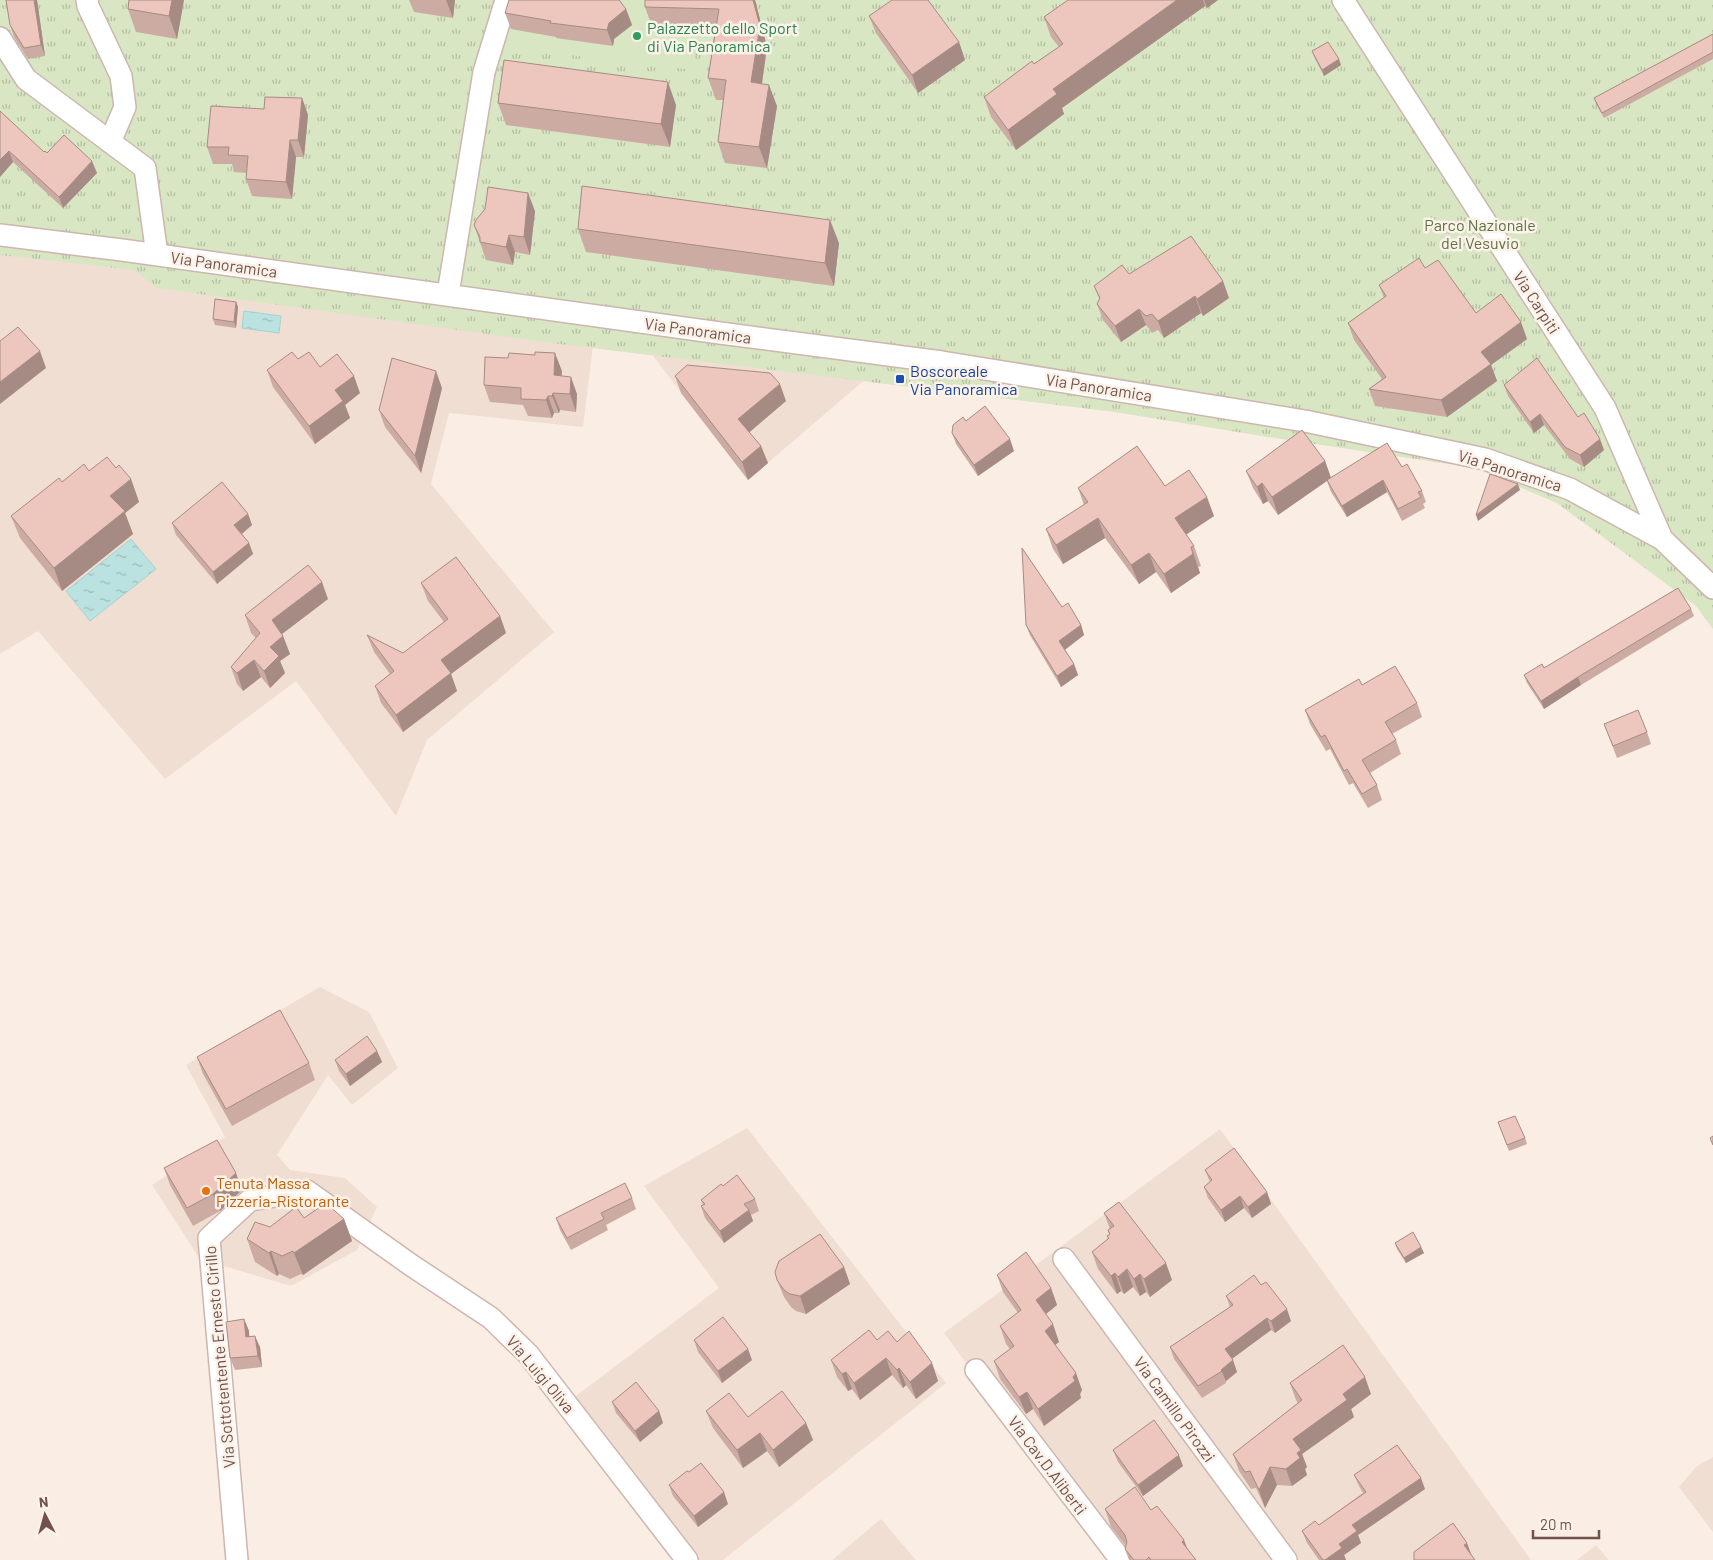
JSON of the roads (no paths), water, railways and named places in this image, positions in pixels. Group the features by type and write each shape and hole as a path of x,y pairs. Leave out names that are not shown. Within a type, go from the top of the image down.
{"street":[{"path":"87,0 88,6 121,76 125,107 110,142"},
{"path":"448,294 484,72 506,0"},
{"name":"Via Carpiti","path":"1343,0 1605,408 1662,539"},
{"path":"0,38 26,79 145,168 157,255"},
{"name":"Via Panoramica","path":"0,236 157,255 942,362 1305,421 1485,459 1570,489 1662,539 1713,588"},
{"name":"Via Luigi Oliva","path":"279,1196 307,1192 491,1318 528,1354 687,1560"},
{"name":"Via Sottotentente Ernesto Cirillo","path":"237,1560 209,1238 250,1200 279,1196"},
{"name":"Via Camillo Pirozzi","path":"1064,1259 1286,1560"},
{"name":"Via Cav.D.Aliberti","path":"976,1370 1120,1560"}],"water":[{"path":"244,311 281,316 279,333 242,328"},
{"path":"131,539 156,569 90,621 66,591"}],"place":[{"name":"Palazzetto dello Sport di Via Panoramica","path":"637,36"},
{"name":"Boscoreale Via Panoramica","path":"900,379"},
{"name":"Tenuta Massa Pizzeria-Ristorante","path":"206,1191"}],"park label":[{"name":"Parco Nazionale del Vesuvio","path":"1480,233"}]}
